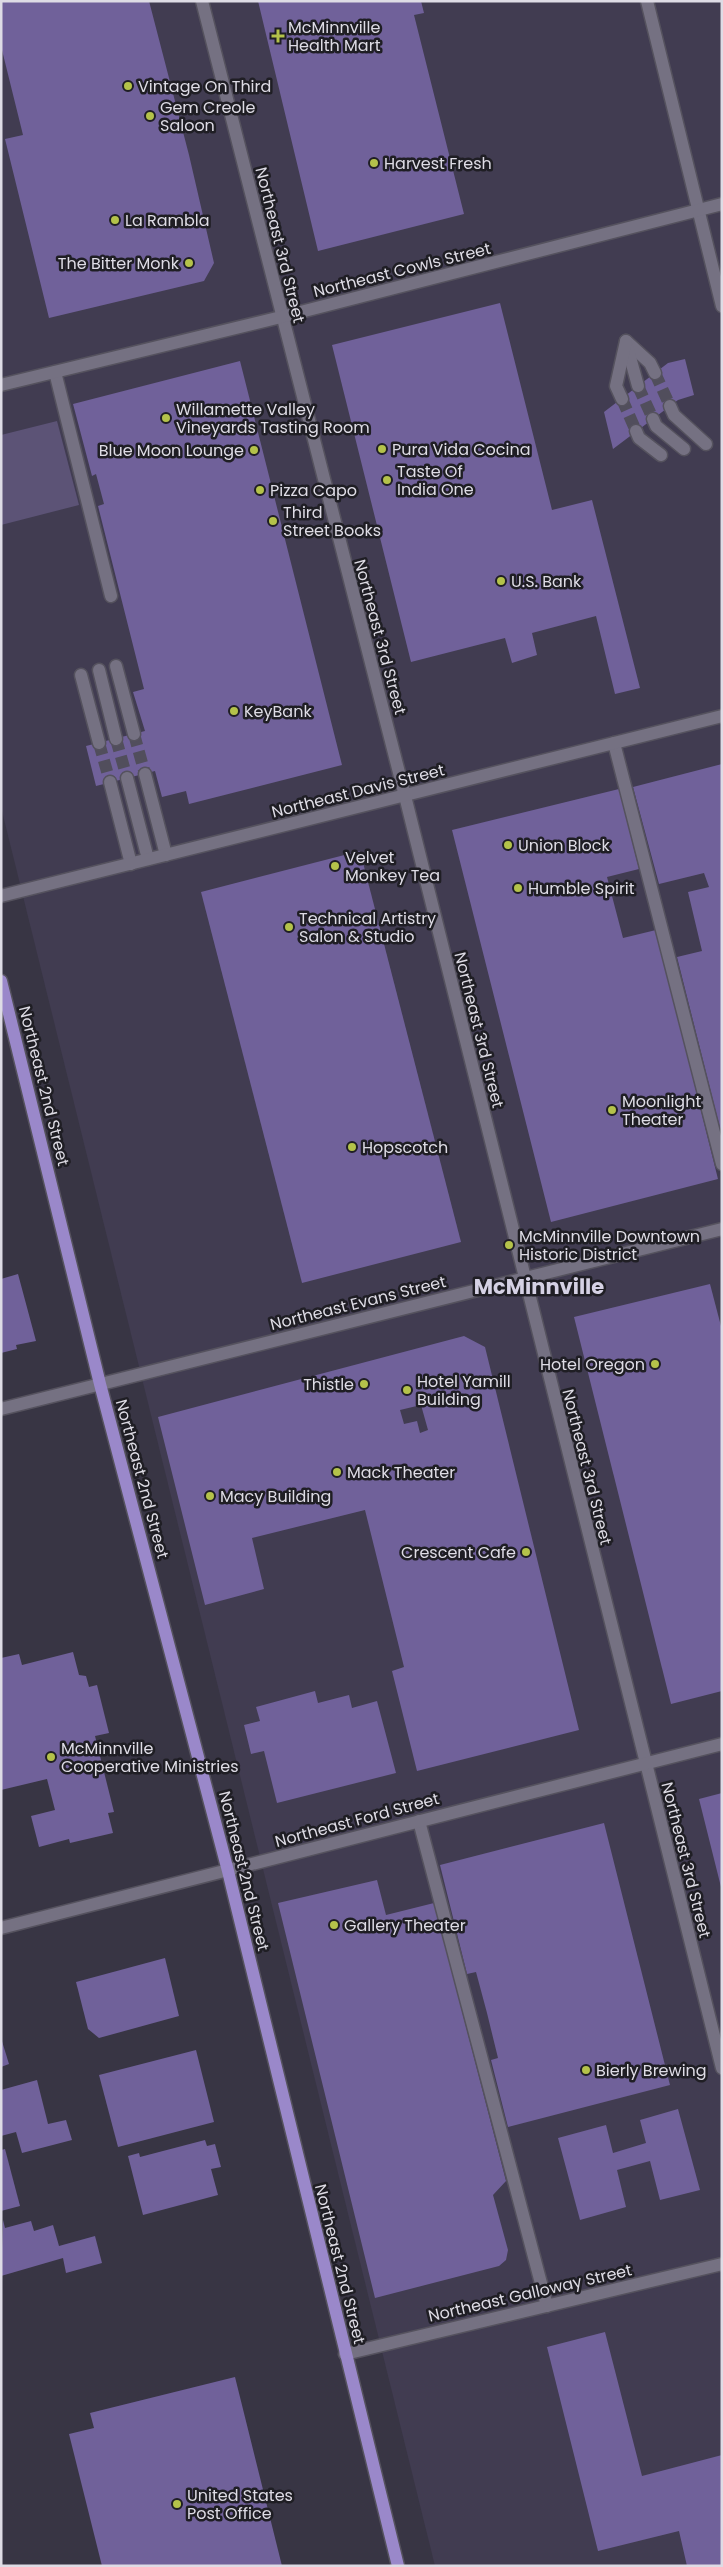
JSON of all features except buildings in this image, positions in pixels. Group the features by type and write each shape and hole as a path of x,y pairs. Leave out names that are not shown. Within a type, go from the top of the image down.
{"main road":[{"name":"Northeast 2nd Street","path":"1,982 100,1384 228,1871 398,2566"}],"street":[{"name":"Northeast 3rd Street","path":"202,1 281,318 405,796 644,1762 722,2068"},
{"path":"647,1 722,306"},
{"name":"Northeast Cowls Street","path":"1,385 281,318 722,204"},
{"path":"626,341 650,363 655,373"},
{"path":"626,341 638,386"},
{"path":"622,399 616,386 626,341"},
{"path":"55,372 111,596"},
{"path":"670,406 674,415 706,444"},
{"path":"653,419 656,426 684,449"},
{"path":"636,431 640,438 660,455"},
{"path":"116,666 134,734"},
{"path":"99,670 116,739"},
{"path":"81,675 99,743"},
{"name":"Northeast Davis Street","path":"1,896 722,716"},
{"path":"614,743 722,1164"},
{"path":"145,774 166,855"},
{"path":"127,778 148,859"},
{"path":"110,782 131,864"},
{"name":"Northeast Evans Street","path":"1,1408 722,1229"},
{"name":"Northeast Ford Street","path":"1,1928 228,1871 644,1762 722,1744"},
{"path":"420,1821 547,2306"},
{"name":"Northeast Galloway Street","path":"345,2354 722,2264"}],"shaded area":[{"path":"1,1 722,1 722,2566 435,2566 1,807"},
{"path":"57,421 79,505 1,525 1,435"}],"tunnel":[{"path":"655,373 670,406"},
{"path":"638,386 653,419"},
{"path":"622,399 636,431"},
{"path":"134,734 145,774"},
{"path":"116,739 127,778"},
{"path":"99,743 110,782"}],"place":[{"name":"McMinnville Health Mart","path":"278,36"},
{"name":"Vintage On Third","path":"128,86"},
{"name":"Gem Creole Saloon","path":"150,116"},
{"name":"Harvest Fresh","path":"374,163"},
{"name":"La Rambla","path":"115,220"},
{"name":"The Bitter Monk","path":"189,263"},
{"name":"Willamette Valley Vineyards Tasting Room","path":"166,418"},
{"name":"Pura Vida Cocina","path":"382,449"},
{"name":"Blue Moon Lounge","path":"254,450"},
{"name":"Taste Of India One","path":"387,480"},
{"name":"Pizza Capo","path":"260,490"},
{"name":"Third Street Books","path":"273,521"},
{"name":"U.S. Bank","path":"501,581"},
{"name":"KeyBank","path":"234,711"},
{"name":"Union Block","path":"508,845"},
{"name":"Velvet Monkey Tea","path":"335,866"},
{"name":"Humble Spirit","path":"518,888"},
{"name":"Technical Artistry Salon & Studio","path":"289,927"},
{"name":"Moonlight Theater","path":"612,1110"},
{"name":"Hopscotch","path":"352,1147"},
{"name":"McMinnville Downtown Historic District","path":"509,1245"},
{"name":"Hotel Oregon","path":"655,1364"},
{"name":"Thistle","path":"364,1384"},
{"name":"Hotel Yamill Building","path":"407,1390"},
{"name":"Mack Theater","path":"337,1472"},
{"name":"Macy Building","path":"210,1496"},
{"name":"Crescent Cafe","path":"526,1552"},
{"name":"McMinnville Cooperative Ministries","path":"51,1757"},
{"name":"Gallery Theater","path":"334,1925"},
{"name":"Bierly Brewing","path":"586,2070"},
{"name":"United States Post Office","path":"177,2504"}],"district":[{"name":"McMinnville","path":"539,1286"}]}
